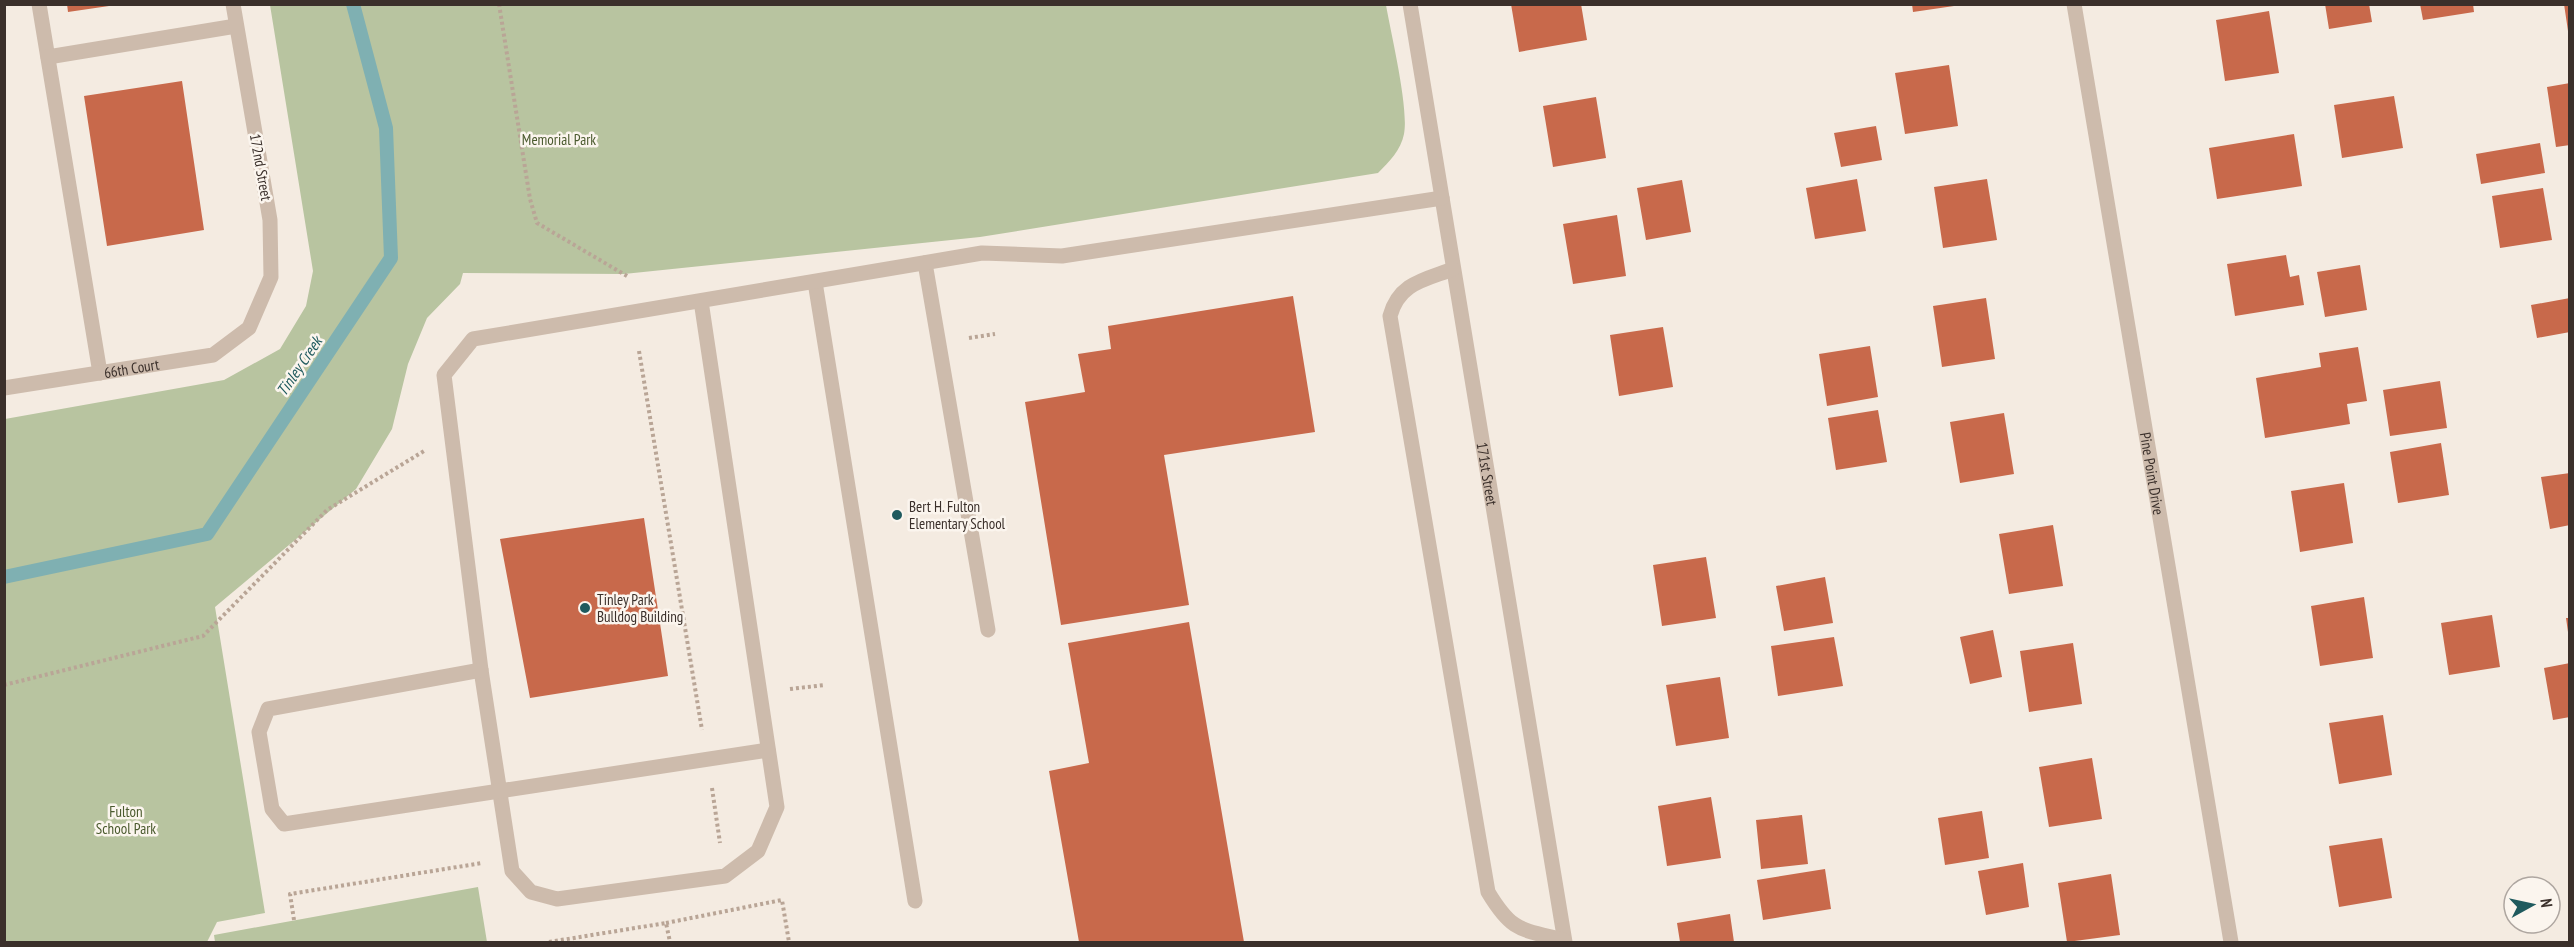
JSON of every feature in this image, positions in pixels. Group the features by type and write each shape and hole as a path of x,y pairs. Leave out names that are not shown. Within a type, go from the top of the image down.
{"street":[{"path":"39,4 100,373"},
{"name":"172nd Street","path":"233,4 270,220 270,277 249,328"},
{"name":"171st Street","path":"1410,4 1564,941"},
{"name":"Pine Point Drive","path":"2074,4 2230,942"},
{"path":"48,57 236,26"},
{"path":"701,301 777,807 758,851 725,876 557,900 531,892 512,871 500,791 444,375 473,339 982,253 1062,256 1442,198"},
{"path":"925,263 988,630"},
{"path":"1453,268 1411,285 1394,299 1390,316 1488,892 1501,914 1518,928 1564,941"},
{"path":"815,282 915,901"},
{"name":"66th Court","path":"4,388 213,355 249,328"},
{"path":"482,670 268,709 259,732 272,808 284,824 768,750"}],"path":[{"path":"499,4 530,199 537,223 627,276"},
{"path":"639,351 702,733"},
{"path":"4,686 203,636 327,510 417,454"},
{"path":"792,689 825,685"},
{"path":"712,785 721,850"},
{"path":"294,920 290,894 483,863"},
{"path":"549,942 666,923 782,900 789,942"},
{"path":"666,923 670,942"}],"green space":[{"name":"Memorial Park","path":"270,5 1386,5 1402,89 1404,134 1397,150 1378,173 980,237 624,274 463,273 460,284 427,318 408,364 392,429 356,489 215,607 265,913 217,922 207,942 5,942 5,419 224,380 280,349 306,306 313,271"},
{"path":"478,887 487,942 215,942 214,935"}],"building":[{"path":"67,4 109,4 109,6 68,12"},
{"path":"1511,4 1581,4 1587,40 1519,52"},
{"path":"1912,4 1954,4 1954,6 1913,12"},
{"path":"2325,4 2369,4 2372,22 2329,29"},
{"path":"2420,4 2473,4 2474,12 2423,20"},
{"path":"2564,4 2570,4 2570,31 2568,31"},
{"path":"2269,11 2279,73 2225,81 2216,20"},
{"path":"1949,65 1958,126 1905,134 1895,73"},
{"path":"182,81 204,230 107,246 84,96"},
{"path":"2570,83 2570,145 2556,147 2547,87"},
{"path":"2394,96 2403,148 2342,158 2334,105"},
{"path":"1596,97 1606,158 1553,167 1543,106"},
{"path":"1876,126 1882,160 1841,167 1834,133"},
{"path":"2294,134 2302,186 2217,199 2209,148"},
{"path":"2540,143 2545,173 2481,184 2476,154"},
{"path":"1857,179 1866,231 1815,239 1806,188"},
{"path":"1987,179 1997,240 1943,248 1934,187"},
{"path":"1682,180 1691,232 1646,240 1637,188"},
{"path":"2543,188 2552,240 2500,248 2492,196"},
{"path":"1617,215 1626,276 1573,284 1563,224"},
{"path":"2286,255 2290,277 2299,275 2304,305 2235,316 2227,264"},
{"path":"2360,265 2367,310 2325,317 2317,272"},
{"path":"1293,296 1315,432 1164,455 1189,605 1061,625 1025,402 1085,392 1078,354 1111,349 1108,326"},
{"path":"1986,298 1995,359 1942,367 1933,306"},
{"path":"2570,298 2570,332 2537,338 2531,305"},
{"path":"1663,327 1673,387 1619,396 1610,335"},
{"path":"1870,346 1878,397 1827,406 1819,354"},
{"path":"2358,347 2367,401 2347,404 2350,424 2265,438 2256,378 2321,367 2319,353"},
{"path":"2440,381 2447,428 2390,436 2383,390"},
{"path":"1878,410 1887,462 1836,470 1828,418"},
{"path":"2004,413 2014,474 1960,483 1950,422"},
{"path":"2441,443 2449,495 2398,503 2390,452"},
{"path":"2570,473 2570,525 2550,529 2541,477"},
{"path":"2344,483 2353,543 2300,552 2291,491"},
{"name":"Tinley Park Bulldog Building","path":"644,518 668,676 530,698 500,539"},
{"path":"2053,525 2063,586 2009,594 1999,534"},
{"path":"1706,557 1716,618 1662,626 1653,565"},
{"path":"1825,577 1833,623 1784,631 1776,586"},
{"path":"2364,597 2373,658 2320,666 2311,606"},
{"path":"2492,615 2500,667 2449,675 2441,623"},
{"path":"2566,618 2570,618 2570,632 2568,632"},
{"path":"1189,622 1244,942 1079,942 1049,771 1089,763 1068,643"},
{"path":"1993,630 2002,677 1970,684 1960,637"},
{"path":"1834,637 1843,686 1778,696 1771,646"},
{"path":"2073,643 2082,704 2029,712 2020,651"},
{"path":"2570,663 2570,717 2553,720 2544,668"},
{"path":"1720,677 1729,738 1676,746 1666,685"},
{"path":"2383,715 2392,775 2339,784 2329,723"},
{"path":"2092,758 2102,819 2049,827 2039,767"},
{"path":"1711,797 1721,858 1667,866 1658,806"},
{"path":"1982,811 1989,858 1945,865 1938,818"},
{"path":"1802,815 1808,864 1761,869 1756,820"},
{"path":"2382,838 2392,898 2339,907 2329,846"},
{"path":"2023,863 2029,907 1986,915 1978,871"},
{"path":"1825,869 1831,909 1763,920 1757,880"},
{"path":"2111,874 2120,935 2067,942 2058,883"},
{"path":"1730,914 1734,942 1680,942 1677,923"}],"waterway":[{"name":"Tinley Creek","path":"4,577 207,534 391,258 386,128 353,4"}],"place":[{"name":"Bert H. Fulton Elementary School","path":"897,515"},
{"name":"Tinley Park Bulldog Building","path":"585,608"}],"park label":[{"name":"Fulton School Park","path":"126,820"}]}
